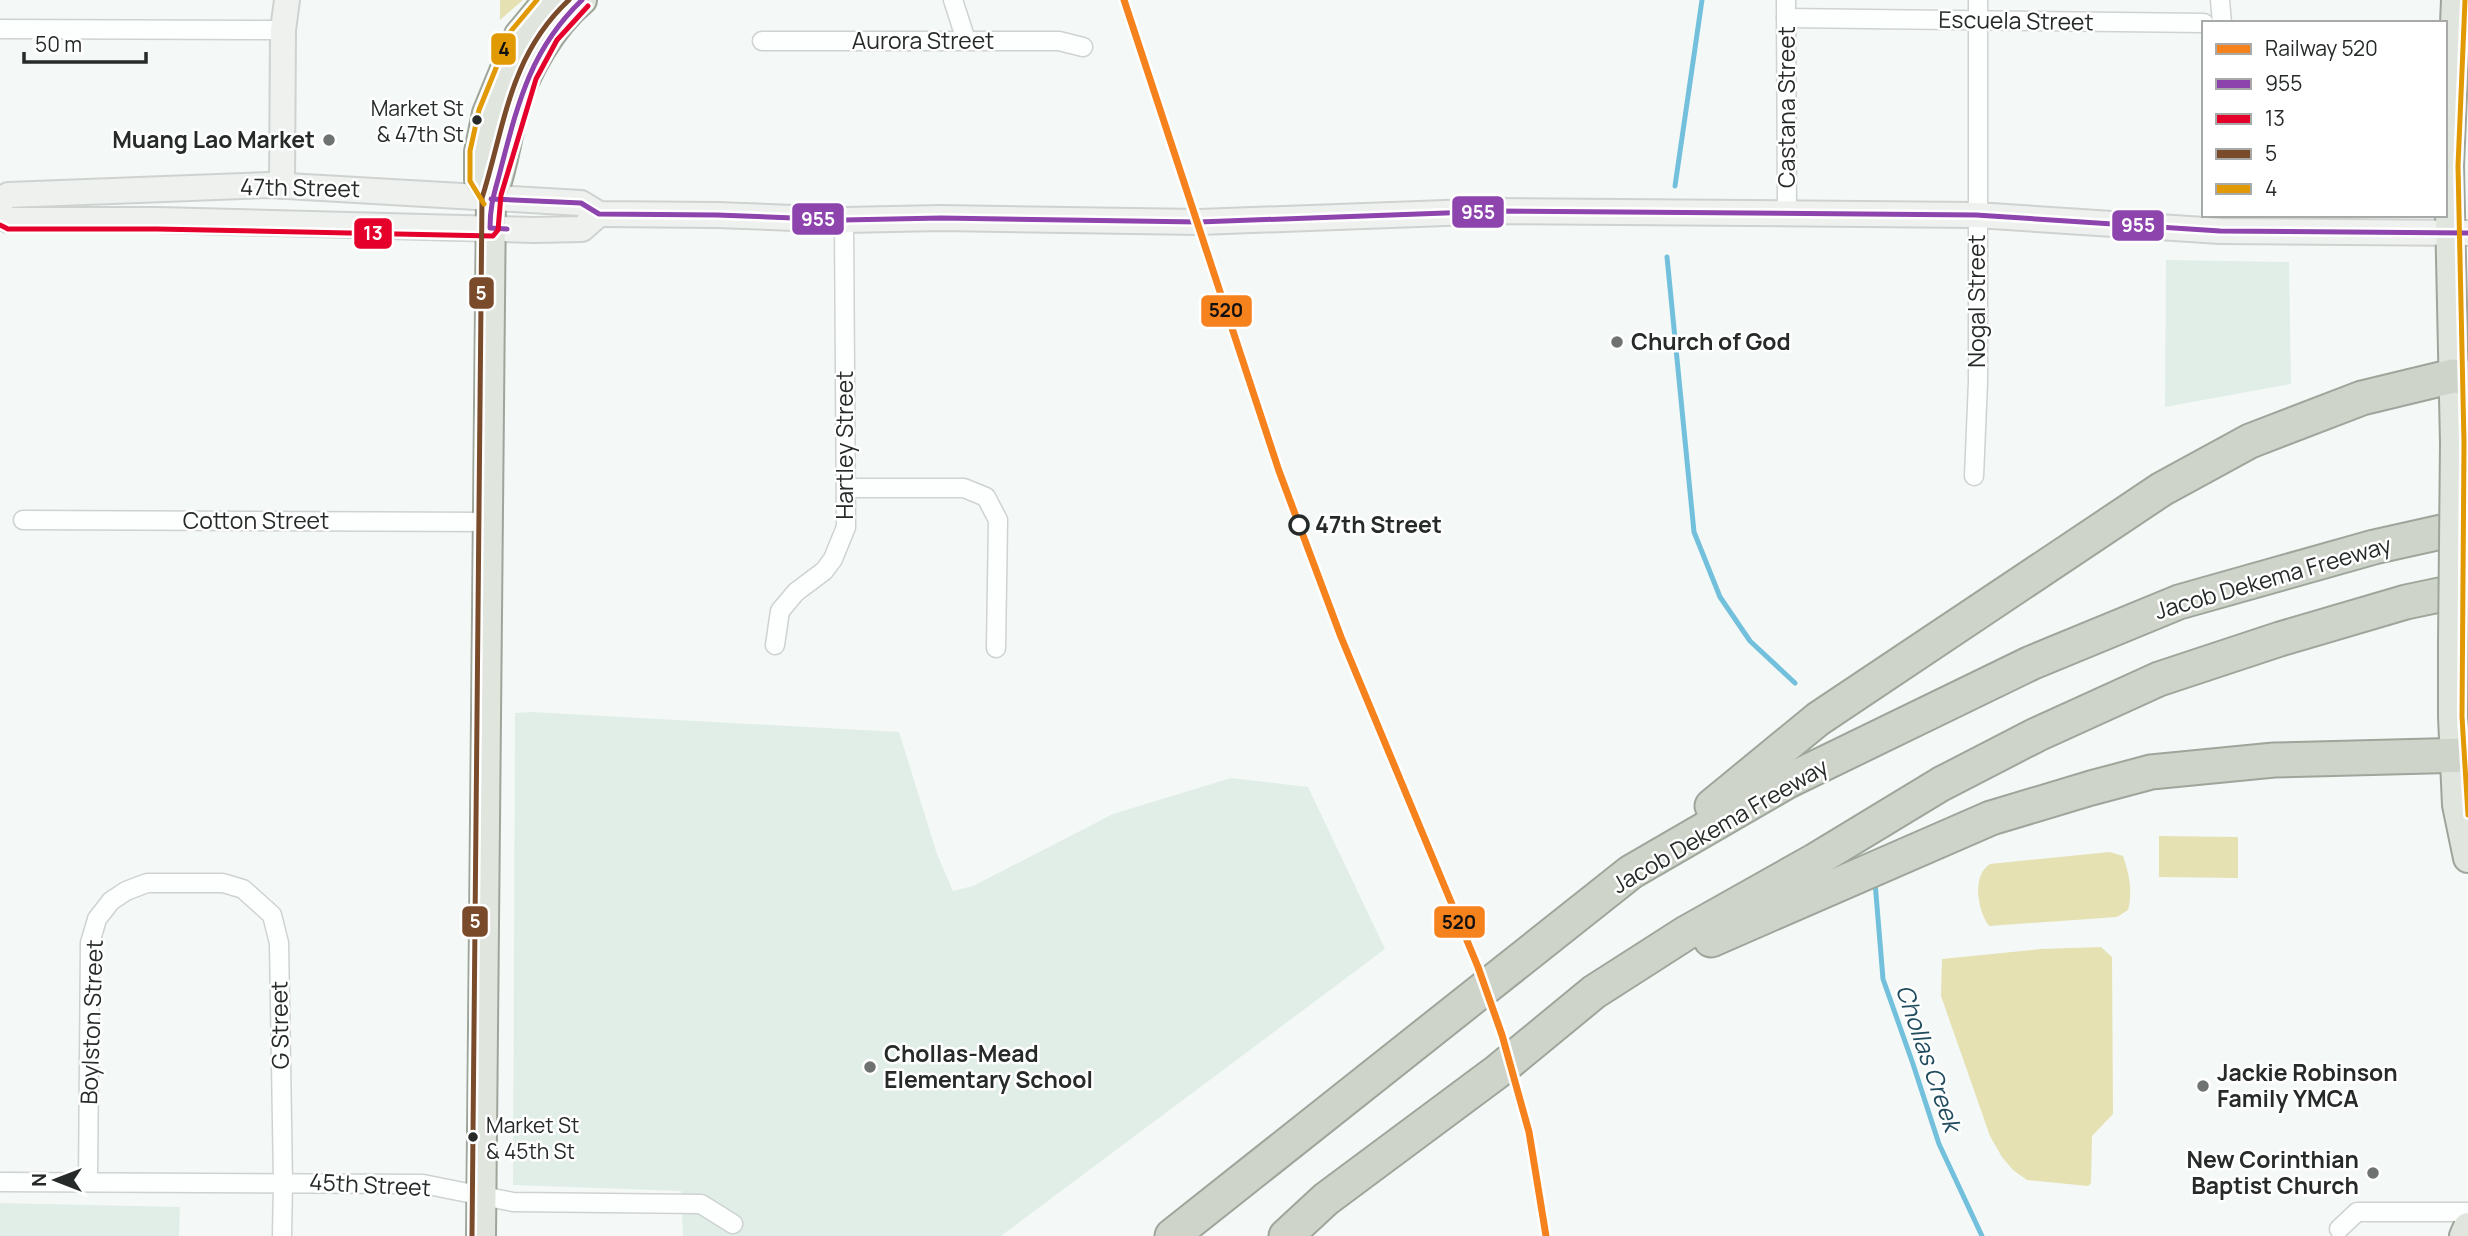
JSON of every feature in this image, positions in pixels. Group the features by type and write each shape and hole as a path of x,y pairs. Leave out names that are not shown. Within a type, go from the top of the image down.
{"highway":[{"path":"1632,872 1818,719 2162,489 2250,441 2350,402 2461,377"},
{"name":"Jacob Dekema Freeway","path":"1177,1232 1632,872 1788,781 2031,663 2179,602 2374,547 2468,526"},
{"path":"1286,1236 1326,1199 1498,1071 1594,992 1686,933 1814,861 1941,784 2036,735 2159,679 2280,639 2406,602 2468,589"},
{"path":"1594,992 1992,818 2091,788 2151,772 2274,760 2462,755"}],"main road":[{"path":"282,186 283,30 288,0"},
{"path":"491,199 479,180 479,152 487,113 519,35 548,0"},
{"path":"481,1236 491,199 498,181 519,94 547,39 582,0"},
{"path":"2452,17 2449,166 2459,232 2461,377 2455,443 2453,643 2462,755 2457,805 2468,855"},
{"name":"47th Street","path":"0,201 8,195 282,186 581,203 599,214 844,220 942,218 1199,222 1499,211 1976,215 2459,232"},
{"name":"47th Street","path":"0,213 8,220 170,220 582,229 599,214"},
{"path":"2464,1236 2468,1227"}],"street":[{"path":"953,0 966,40"},
{"name":"Nogal Street","path":"1974,476 1978,369 1978,0"},
{"path":"2220,0 2222,21"},
{"name":"Escuela Street","path":"1786,9 1978,20 2202,23"},
{"name":"Castana Street","path":"1786,9 1787,215"},
{"path":"0,29 283,30"},
{"name":"Aurora Street","path":"762,41 1059,41 1083,47"},
{"name":"Hartley Street","path":"775,645 780,611 796,592 824,571 833,559 846,527 844,220"},
{"path":"847,488 964,488 986,497 998,520 996,648"},
{"name":"Cotton Street","path":"23,520 489,522"},
{"name":"Boylston Street","path":"88,1182 90,943 97,919 111,901 127,891 147,883 183,883"},
{"name":"G Street","path":"183,883 223,883 243,889 272,915 279,943 282,1236"},
{"name":"45th Street","path":"0,1182 422,1184 513,1202 701,1204 733,1224"},
{"path":"2339,1229 2357,1212 2468,1212"}],"shaded area":[{"path":"500,0 523,0 500,20"},
{"path":"2166,260 2289,262 2291,384 2165,407"},
{"name":"Chollas-Mead Elementary School","path":"515,713 899,732 937,854 953,891 973,886 1113,814 1231,778 1308,787 1385,949 1001,1236 683,1236 681,1191 513,1185"},
{"path":"2159,836 2238,837 2238,878 2159,877"},
{"path":"2110,852 2123,856 2130,883 2128,910 2117,917 1989,926 1985,920 1979,903 1978,885 1984,869 1990,864"},
{"path":"2101,947 2112,957 2113,1114 2092,1136 2091,1183 2088,1186 2027,1180 2013,1170 2002,1157 1990,1136 1941,996 1942,959 2041,949"},
{"path":"0,1203 180,1207 179,1236 0,1236"}],"waterway":[{"name":"Chollas Creek","path":"1675,186 1702,0"},
{"path":"1667,257 1694,532 1720,597 1750,641 1795,683"},
{"name":"Chollas Creek","path":"1875,882 1883,979 1939,1144 1982,1236"}],"rail line":[{"name":"520","path":"1124,0 1279,471 1341,637 1478,967 1502,1035 1529,1132 1546,1236"}],"transit line":[{"name":"4","path":"484,204 470,181 470,151 479,110 511,31 537,0"},
{"name":"5","path":"472,1236 482,198 521,68 533,44 569,0"},
{"name":"955","path":"507,229 490,228 491,210 522,96 539,56 565,18 582,0"},
{"name":"4","path":"2465,0 2458,166 2464,443 2462,717 2468,815"},
{"name":"13","path":"0,225 8,229 157,229 493,236 498,230 501,195 536,79 557,40 588,6"},
{"name":"955","path":"491,199 581,203 599,214 844,220 941,218 1199,222 1499,211 1976,215 2220,231 2468,233"}],"place":[{"name":"Market St & 47th St","path":"477,120"},
{"name":"Muang Lao Market","path":"329,140"},
{"name":"Church of God","path":"1617,342"},
{"name":"47th Street","path":"1299,525"},
{"name":"Chollas-Mead Elementary School","path":"870,1067"},
{"name":"Jackie Robinson Family YMCA","path":"2203,1086"},
{"name":"Market St & 45th St","path":"473,1137"},
{"name":"New Corinthian Baptist Church","path":"2373,1173"}]}
